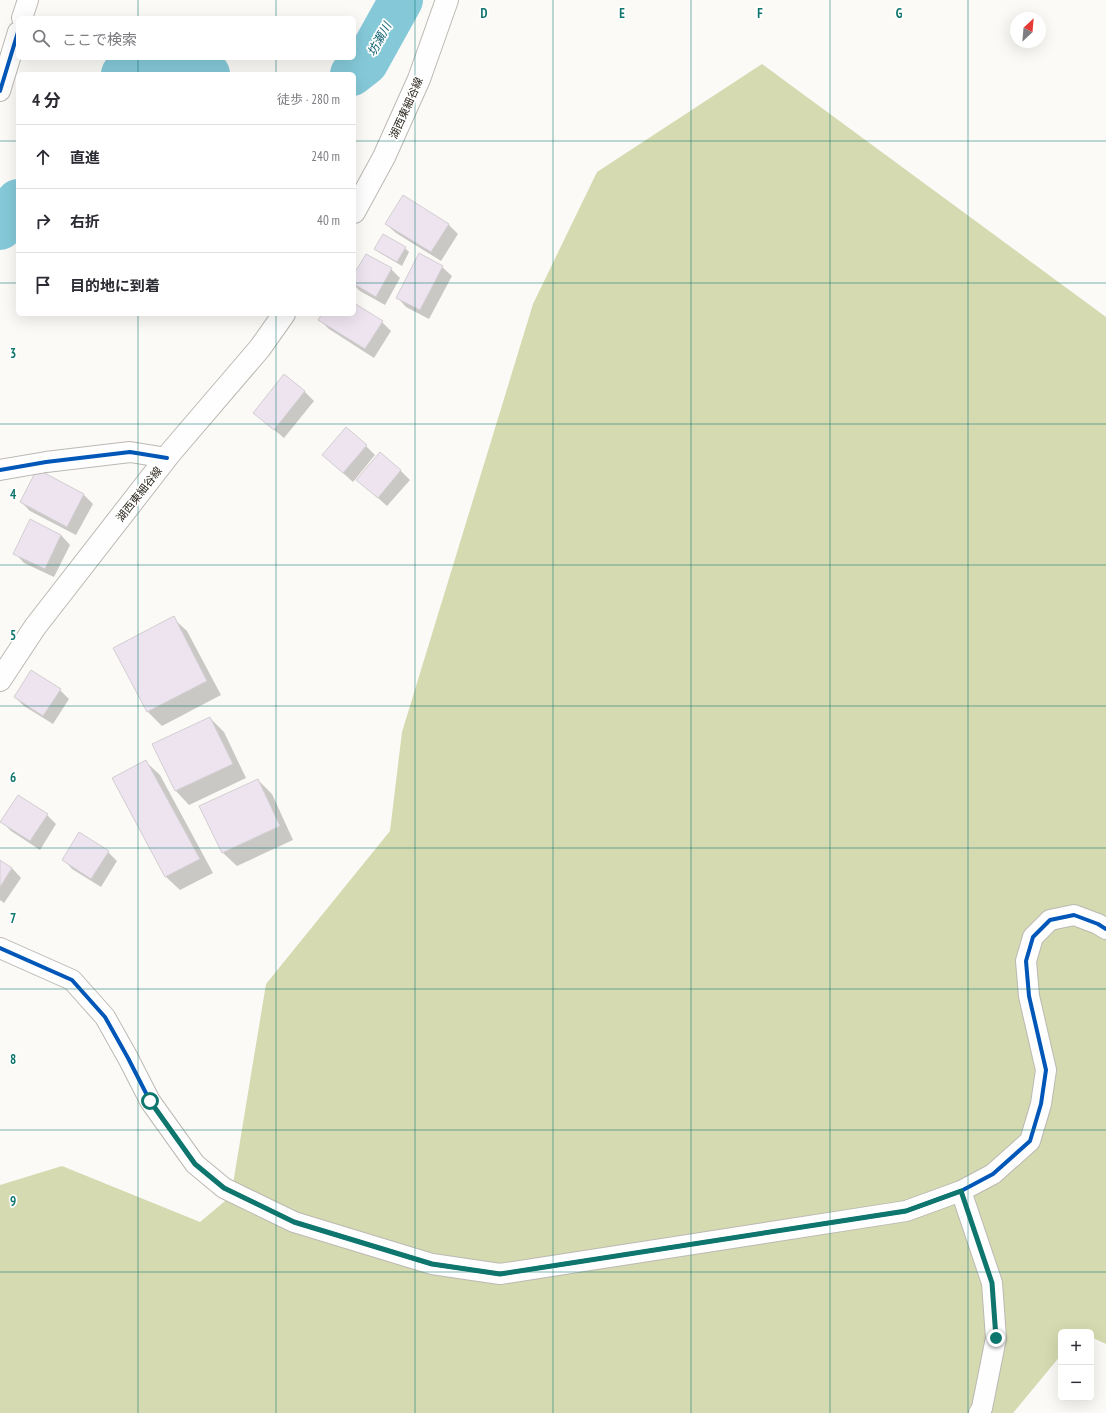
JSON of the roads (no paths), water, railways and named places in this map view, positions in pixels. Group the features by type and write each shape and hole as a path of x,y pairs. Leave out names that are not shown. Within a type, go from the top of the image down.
{"main road":[{"name":"湖西東細谷線","path":"356,208 384,157 420,79 447,0"},
{"name":"湖西東細谷線","path":"0,680 35,627 167,458 260,348 283,316"}],"street":[{"path":"23,16 28,0"},
{"path":"0,91 16,39"},
{"path":"0,470 46,462 130,452 167,458"},
{"path":"0,948 72,980 105,1017 150,1101 195,1164 224,1188 294,1222 432,1264 500,1274 906,1211 961,1191 993,1174 1030,1142 1041,1104 1046,1070 1029,996 1026,961 1033,937 1050,920 1074,915 1098,924 1106,930"},
{"path":"961,1191 992,1283 996,1338 982,1408 979,1413"}],"waterway":[{"name":"坊瀬川","path":"355,72 366,63 401,0"},
{"name":"坊瀬川","path":"127,72 148,60"},
{"name":"坊瀬川","path":"187,60 205,72"},
{"name":"坊瀬川","path":"0,228 16,204"}]}
